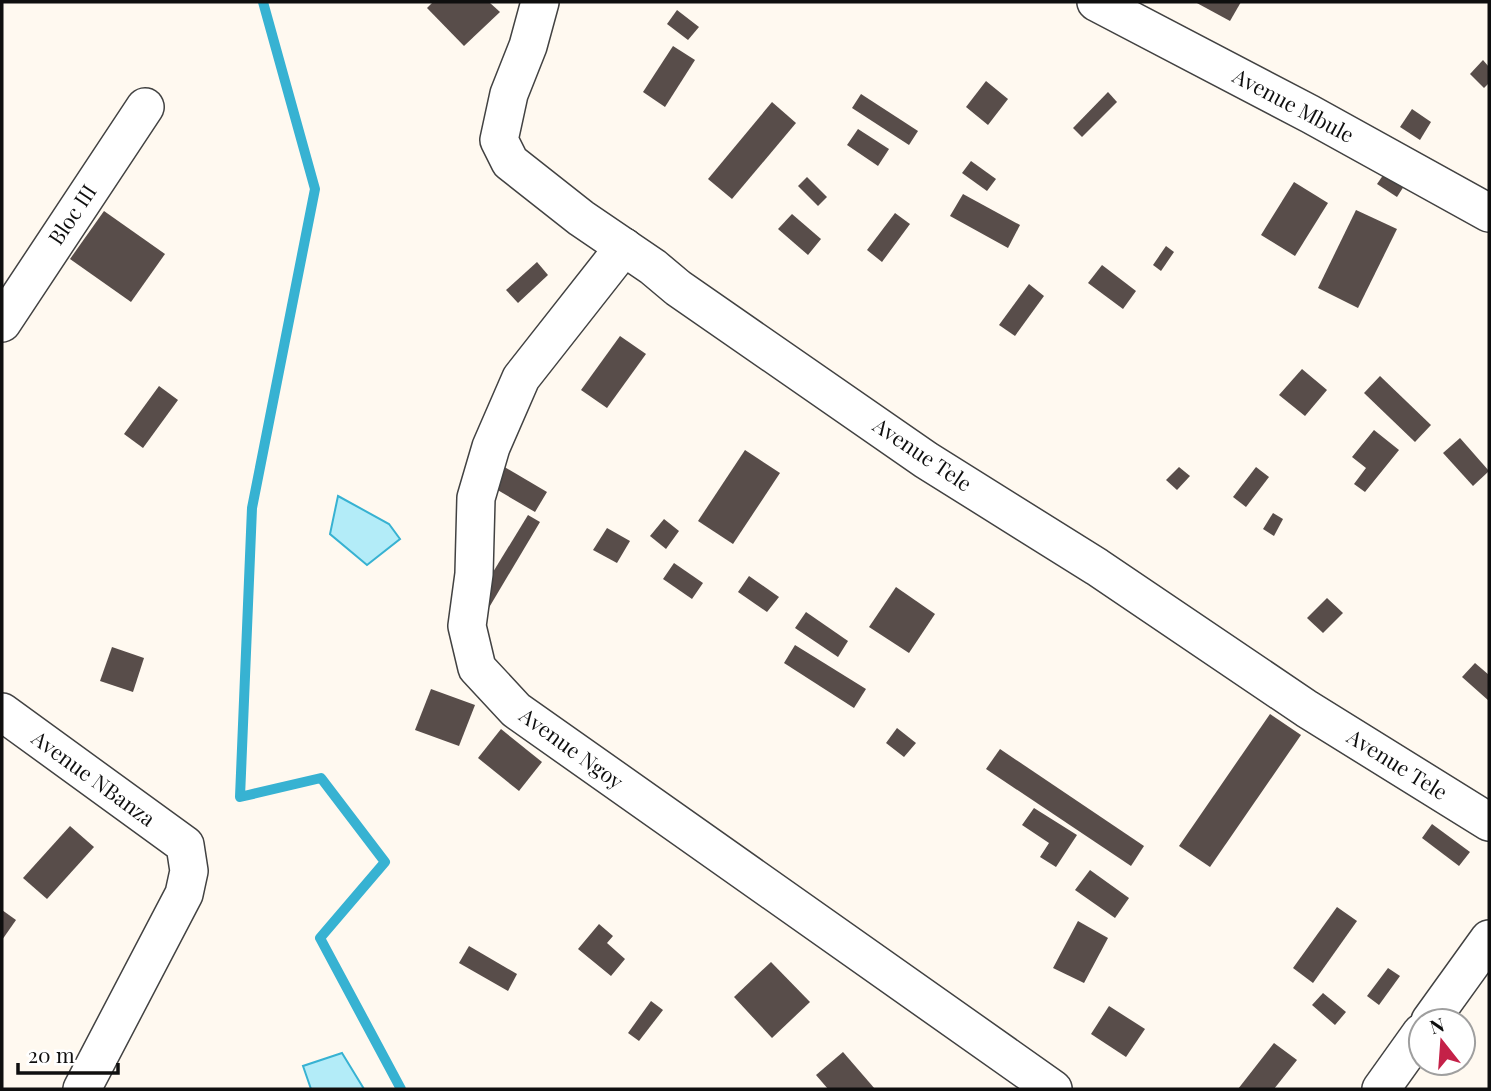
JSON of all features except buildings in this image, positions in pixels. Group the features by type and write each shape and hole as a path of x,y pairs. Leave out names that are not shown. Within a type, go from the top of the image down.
{"street":[{"name":"Avenue Tele","path":"540,2 528,46 509,94 499,140 510,162 581,218 653,267 678,288 926,460 1097,567 1307,709 1489,822"},
{"name":"Avenue Mbule","path":"1096,2 1489,212"},
{"name":"Bloc III","path":"2,323 145,107"},
{"name":"Avenue Ngoy","path":"624,247 521,378 491,447 477,498 474,574 467,626 477,667 516,710 1054,1089"},
{"name":"Avenue NBanza","path":"2,712 185,845 189,871 184,894 82,1089"},
{"path":"1442,1007 1486,953"},
{"path":"1381,1089 1407,1053"}],"water":[{"path":"338,496 389,524 400,539 367,565 330,534"},
{"path":"342,1053 364,1089 311,1089 303,1066"}],"waterway":[{"path":"263,2 315,189 252,508 240,797 321,778 385,862 320,938 401,1089"}]}
